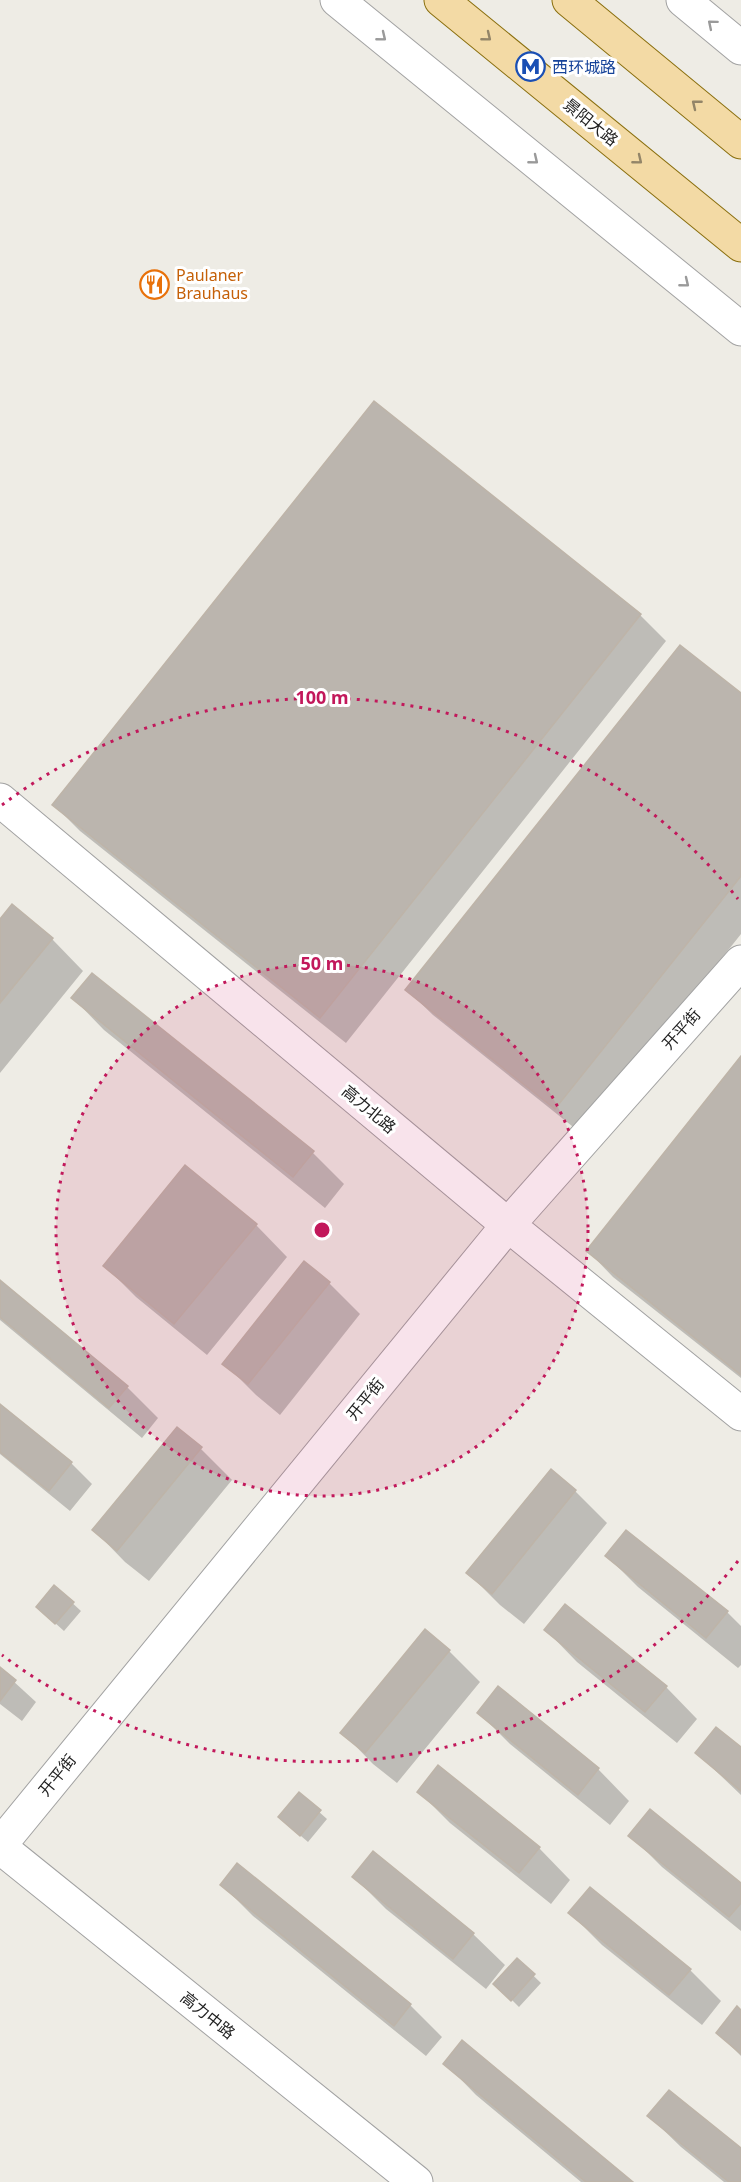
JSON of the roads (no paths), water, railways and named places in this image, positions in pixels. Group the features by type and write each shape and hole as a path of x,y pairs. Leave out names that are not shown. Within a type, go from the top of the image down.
{"main road":[{"name":"景阳大路","path":"441,0 741,245"},
{"path":"569,0 741,142"}],"street":[{"path":"337,0 741,329"},
{"path":"683,0 741,48"},
{"name":"高力北路","path":"0,800 508,1225 741,1414"},
{"name":"开平街","path":"0,1846 508,1225 741,962"},
{"name":"高力中路","path":"0,1846 416,2182"}],"place":[{"name":"西环城路","path":"531,67"},
{"name":"Paulaner Brauhaus","path":"155,284"}]}
